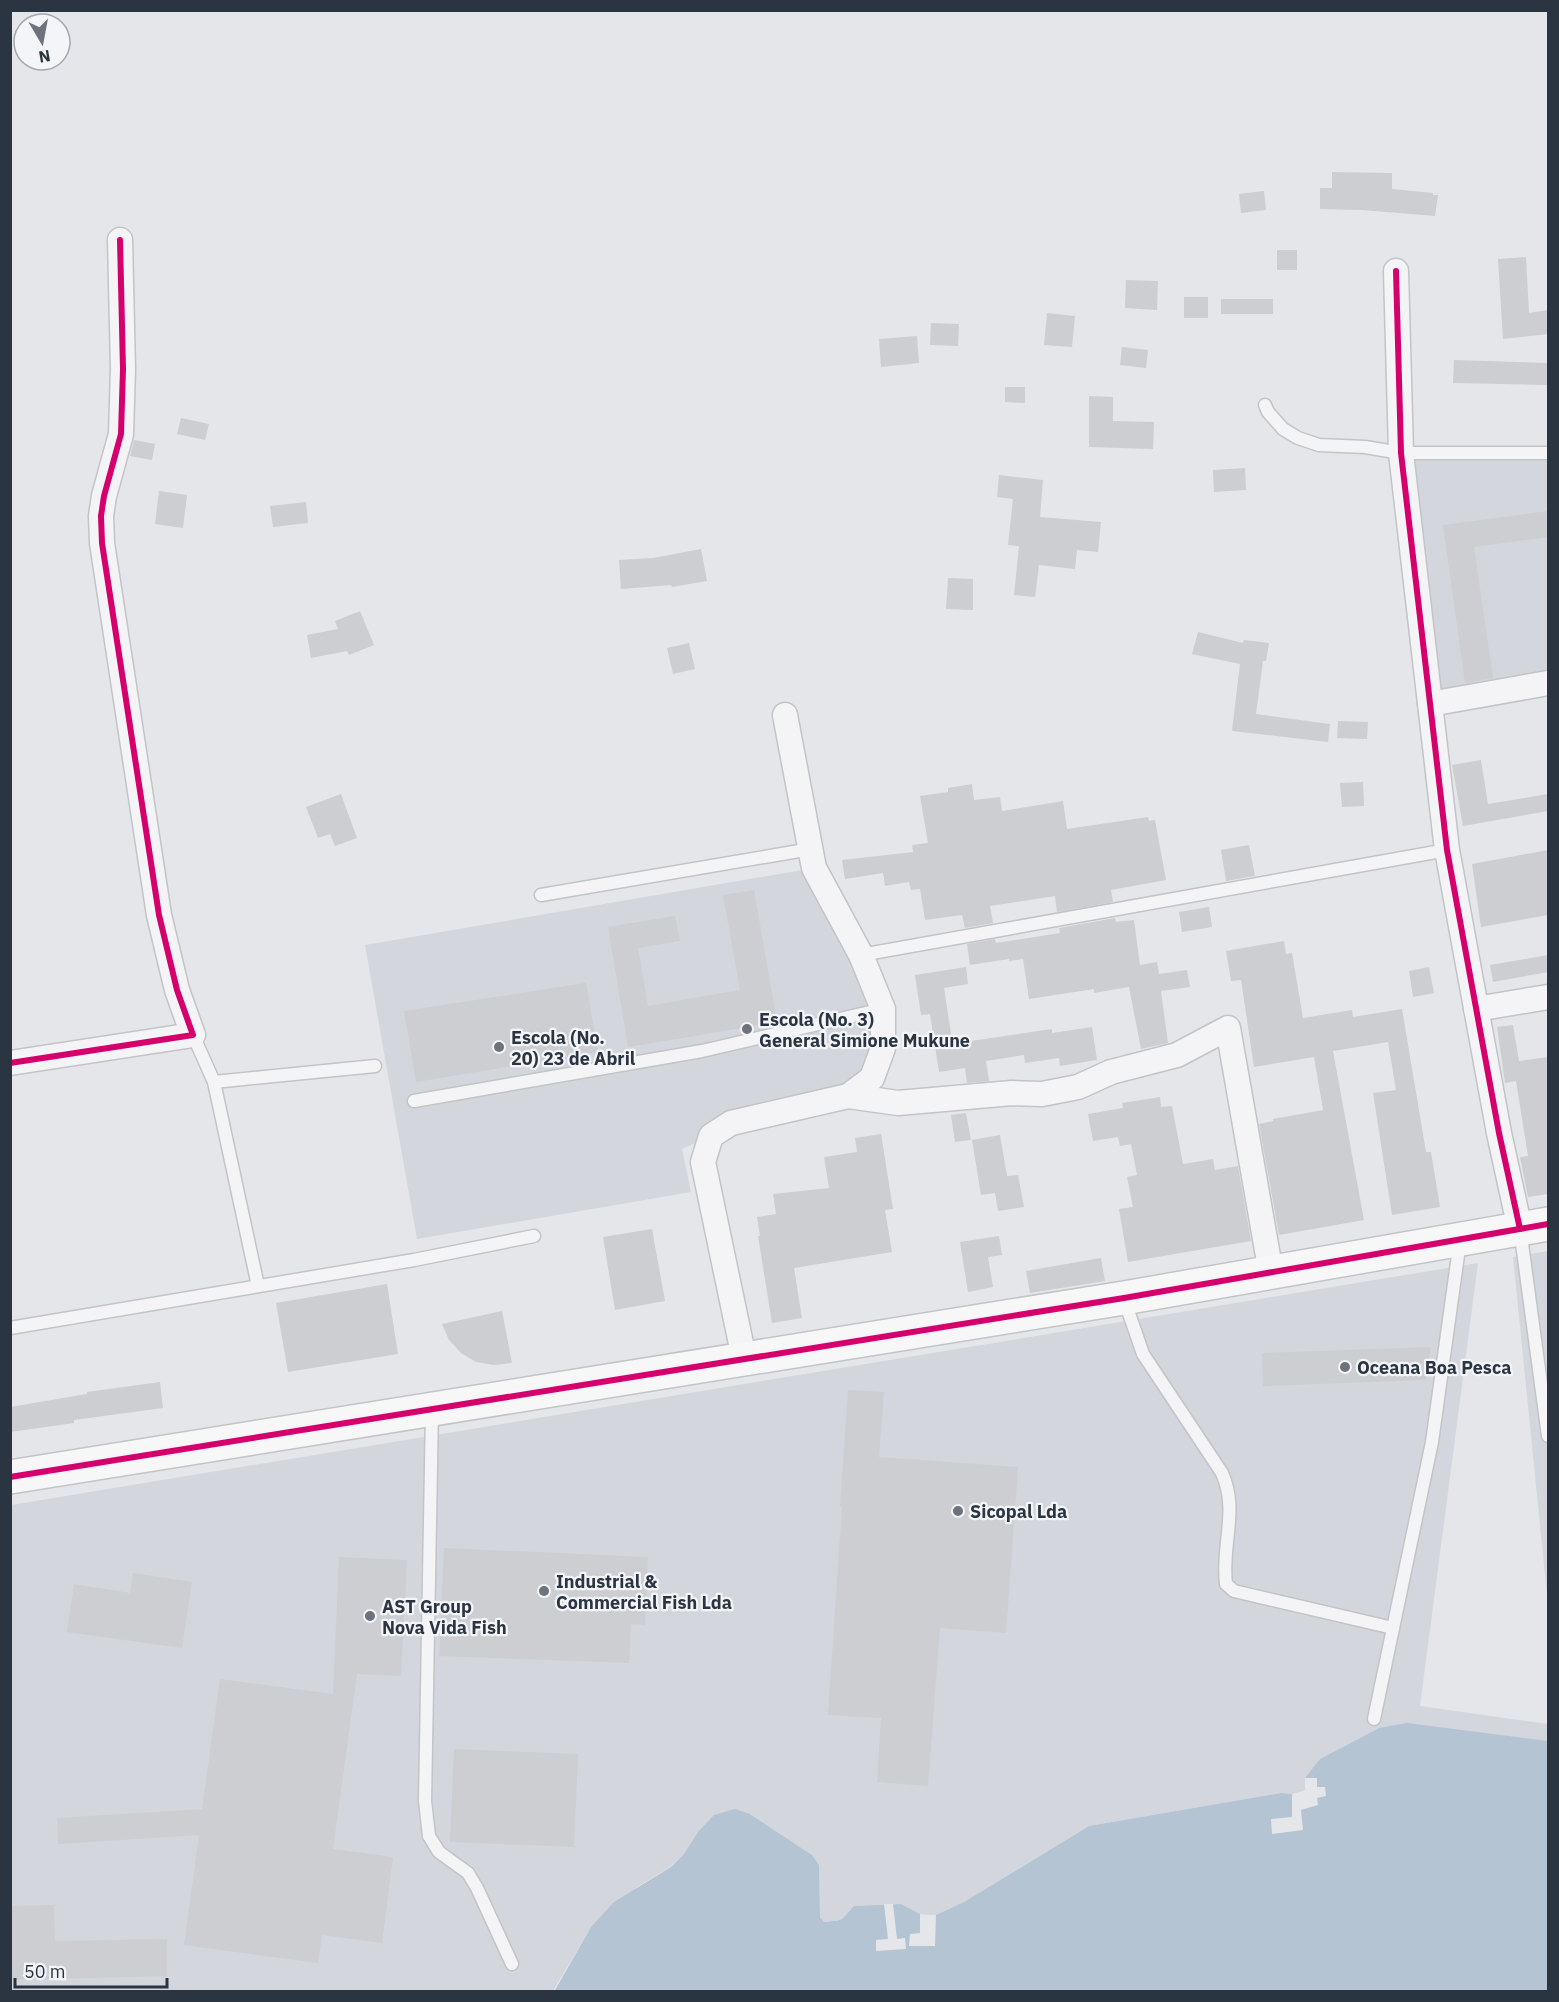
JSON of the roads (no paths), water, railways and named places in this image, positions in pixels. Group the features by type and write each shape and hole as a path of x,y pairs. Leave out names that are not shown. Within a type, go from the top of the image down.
{"street":[{"path":"10,1063 193,1035 177,990 159,915 102,543 101,516 104,496 121,434 123,369 120,240"},
{"path":"10,1477 1124,1298 1534,1226 1499,1133 1447,850 1401,453 1396,271"},
{"path":"1430,704 1548,683"},
{"path":"786,715 814,868 861,955 883,1009 883,1048 872,1078 848,1096"},
{"path":"1476,1009 1548,997"},
{"path":"744,1358 704,1162 711,1136 731,1123 848,1096 898,1103 1012,1093 1042,1094 1078,1087 1111,1072 1177,1055 1228,1028 1271,1273"}],"lane":[{"path":"1265,405 1283,429 1298,438 1319,445 1365,447 1401,453 1548,453"},
{"path":"541,895 811,849"},
{"path":"861,955 1447,850"},
{"path":"414,1101 702,1051 883,1009"},
{"path":"193,1035 214,1082 258,1286"},
{"path":"214,1082 375,1066"},
{"path":"1534,1226 1548,1436"},
{"path":"10,1328 414,1260 534,1236"},
{"path":"1374,1719 1432,1442 1460,1239"},
{"path":"1124,1298 1143,1354 1222,1473 1230,1489 1224,1572 1226,1584 1234,1591 1394,1628"},
{"path":"432,1409 425,1802 429,1836 439,1852 468,1874 477,1888 512,1964"}],"water":[{"path":"1407,1723 1548,1741 1548,1991 554,1992 591,1927 614,1902 671,1867 714,1815 735,1809 750,1814 812,1855 819,1865 820,1917 824,1922 842,1919 854,1906 901,1904 920,1914 936,1915 964,1902 1089,1826 1281,1793 1292,1794 1305,1790 1305,1778 1320,1759 1379,1728"}],"place":[{"name":"Escola (No. 3) General Simione Mukune","path":"747,1029"},
{"name":"Escola (No. 20) 23 de Abril","path":"499,1047"},
{"name":"Oceana Boa Pesca","path":"1345,1367"},
{"name":"Sicopal Lda","path":"958,1511"},
{"name":"Industrial & Commercial Fish Lda","path":"544,1591"},
{"name":"AST Group Nova Vida Fish","path":"370,1616"}]}
